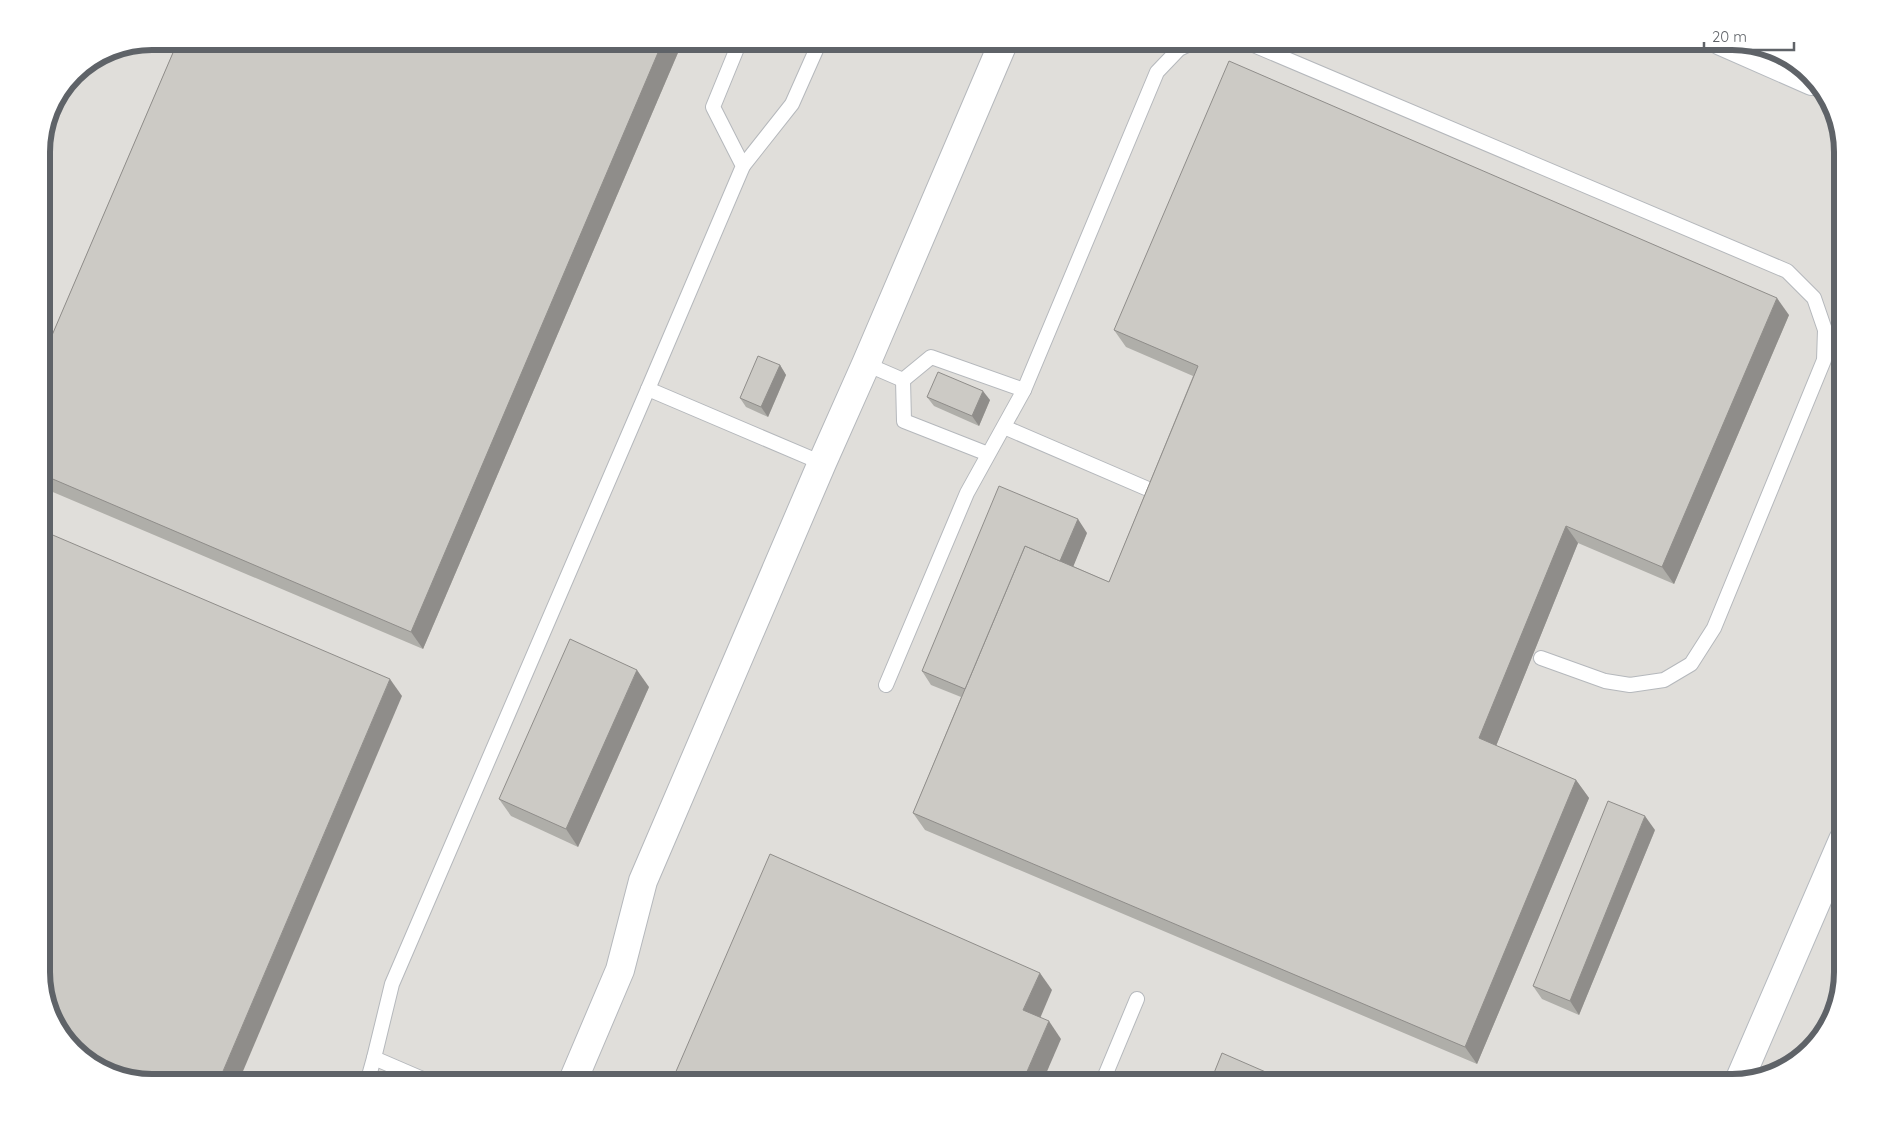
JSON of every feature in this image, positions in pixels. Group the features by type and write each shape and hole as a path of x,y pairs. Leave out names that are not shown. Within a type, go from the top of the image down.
{"street":[{"path":"576,1074 620,970 643,881 1000,50"},
{"path":"1743,51 1799,75"},
{"path":"1742,1073 1834,861"}],"lane":[{"path":"736,50 713,107 743,166"},
{"path":"370,1074 392,984 743,166 792,104 816,50"},
{"path":"886,685 967,493 1024,390 1158,72 1178,50"},
{"path":"1265,50 1788,271 1814,298 1825,330 1824,360 1714,628 1691,664 1664,680 1630,685 1605,682 1541,658"},
{"path":"903,380 931,357 1024,390"},
{"path":"866,364 903,380"},
{"path":"903,380 904,421 988,454"},
{"path":"648,390 822,462"},
{"path":"1004,427 1155,492"},
{"path":"1106,1074 1137,999"},
{"path":"374,1058 411,1074"}],"shaded area":[{"path":"1732,50 1758,53 1783,64 1804,80 1820,101 1831,126 1834,146 1834,972 1831,998 1820,1023 1804,1044 1783,1060 1758,1071 1732,1074 152,1074 126,1071 101,1060 80,1044 64,1023 55,1005 50,978 50,146 53,126 58,113 75,85 85,75 107,61 126,53 139,51"}],"building":[{"path":"174,50 659,50 411,632 50,478 50,340"},
{"path":"1229,61 1777,298 1662,567 1566,526 1479,738 1576,780 1465,1047 913,813 1025,546 1109,582 1198,366 1114,330"},
{"path":"758,356 780,365 761,407 740,398"},
{"path":"938,372 983,391 972,416 927,397"},
{"path":"999,486 1078,519 1060,561 1025,546 965,689 922,671"},
{"path":"50,534 390,679 222,1074 152,1074 126,1071 90,1053 71,1034 64,1023 55,1005 50,978"},
{"path":"570,639 637,670 566,829 499,799"},
{"path":"1608,801 1645,816 1570,1001 1533,986"},
{"path":"770,854 1040,973 1023,1010 1049,1021 1026,1074 675,1074"},
{"path":"1222,1053 1270,1074 1214,1074"}]}
